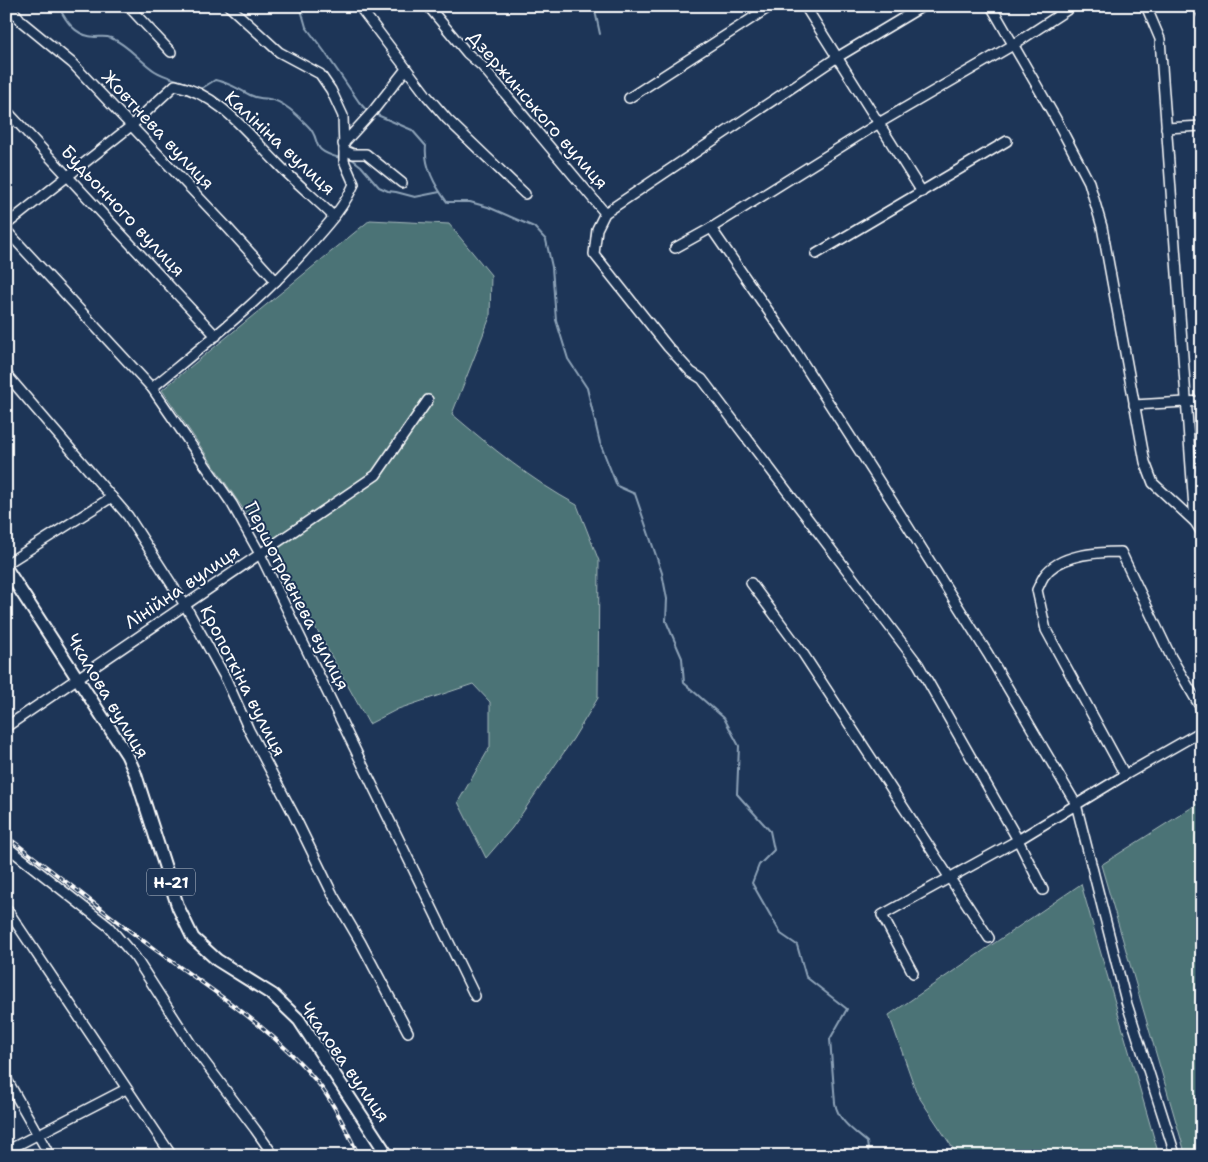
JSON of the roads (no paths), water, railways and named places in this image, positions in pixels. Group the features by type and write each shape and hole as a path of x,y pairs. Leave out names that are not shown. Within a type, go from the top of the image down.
{"main road":[{"name":"Чкалова вулиця","path":"6,566 127,755 135,773 178,907 193,938 217,960 273,995 299,1020 388,1156"}],"street":[{"name":"Жовтнева вулиця","path":"10,6 22,22 72,63 276,282"},
{"path":"128,6 171,52"},
{"path":"152,388 216,336 276,282 347,200 354,184 344,153 343,116 332,90 320,74 279,52 229,6"},
{"path":"359,6 427,96 447,119 526,194"},
{"name":"Дзержинського вулиця","path":"428,6 467,53 482,66 605,212"},
{"path":"630,98 771,6"},
{"path":"805,6 922,192"},
{"path":"923,6 836,58 605,212 597,229 594,254 668,346 691,372 702,379 918,664 1018,840 1043,890"},
{"path":"991,6 1056,119 1089,182 1102,227 1145,462 1153,483 1195,522 1202,533"},
{"path":"675,248 711,228 879,123 1013,45 1073,6"},
{"path":"1146,6 1160,39 1195,522"},
{"path":"1200,6 1202,14"},
{"path":"344,153 373,111 406,69"},
{"name":"Калініна вулиця","path":"132,126 175,85 190,88 224,110 261,145 277,164 333,216"},
{"name":"Будьонного вулиця","path":"6,110 216,336"},
{"path":"6,225 132,126"},
{"path":"1166,128 1202,126"},
{"path":"816,254 1007,141"},
{"path":"344,153 366,154 402,183"},
{"path":"711,228 788,338 907,525 988,654 1076,804 1126,1001 1174,1151"},
{"name":"Першотравнева вулиця","path":"6,230 152,388 232,504 260,554 475,996"},
{"name":"Кропоткіна вулиця","path":"6,374 128,516 186,605 226,679 249,730 294,815 324,879 408,1032"},
{"name":"Лінійна вулиця","path":"6,727 376,475 428,400"},
{"path":"1134,405 1202,401"},
{"path":"6,566 112,497"},
{"path":"1125,775 1046,630 1036,590 1045,574 1064,561 1080,555 1097,552 1120,552 1171,657 1202,710"},
{"path":"751,583 802,652 990,938"},
{"path":"913,973 882,915 1018,840 1202,731"},
{"path":"6,846 108,926 135,957 190,1044 256,1129 274,1156"},
{"path":"6,908 172,1156"},
{"path":"6,1078 50,1156"},
{"path":"6,1151 126,1089"}],"waterway":[{"path":"300,6 306,27 368,112"},
{"path":"594,6 600,34"},
{"path":"62,13 68,23 80,33 95,37 109,37 128,48 155,71 190,85"},
{"path":"199,90 215,80 230,84 256,97 279,102 290,109 307,125 315,136 319,148 330,155 340,158"},
{"path":"375,114 412,130 426,146 431,176 447,202 470,202 488,207 534,227 546,240 552,267 556,320 568,359 587,388 600,443 617,486 635,494 662,573 667,599 666,621 682,658 684,683 724,718 739,746 737,794 770,831 774,850 759,865 752,883 781,934 797,945 806,977 847,1009 830,1039 835,1103 843,1120 867,1142 869,1156"},
{"path":"347,159 352,159 361,166 379,187 388,191 415,197 440,192"}],"railway":[{"path":"6,836 138,937 221,996 282,1045 301,1063 324,1091 359,1156"}]}
